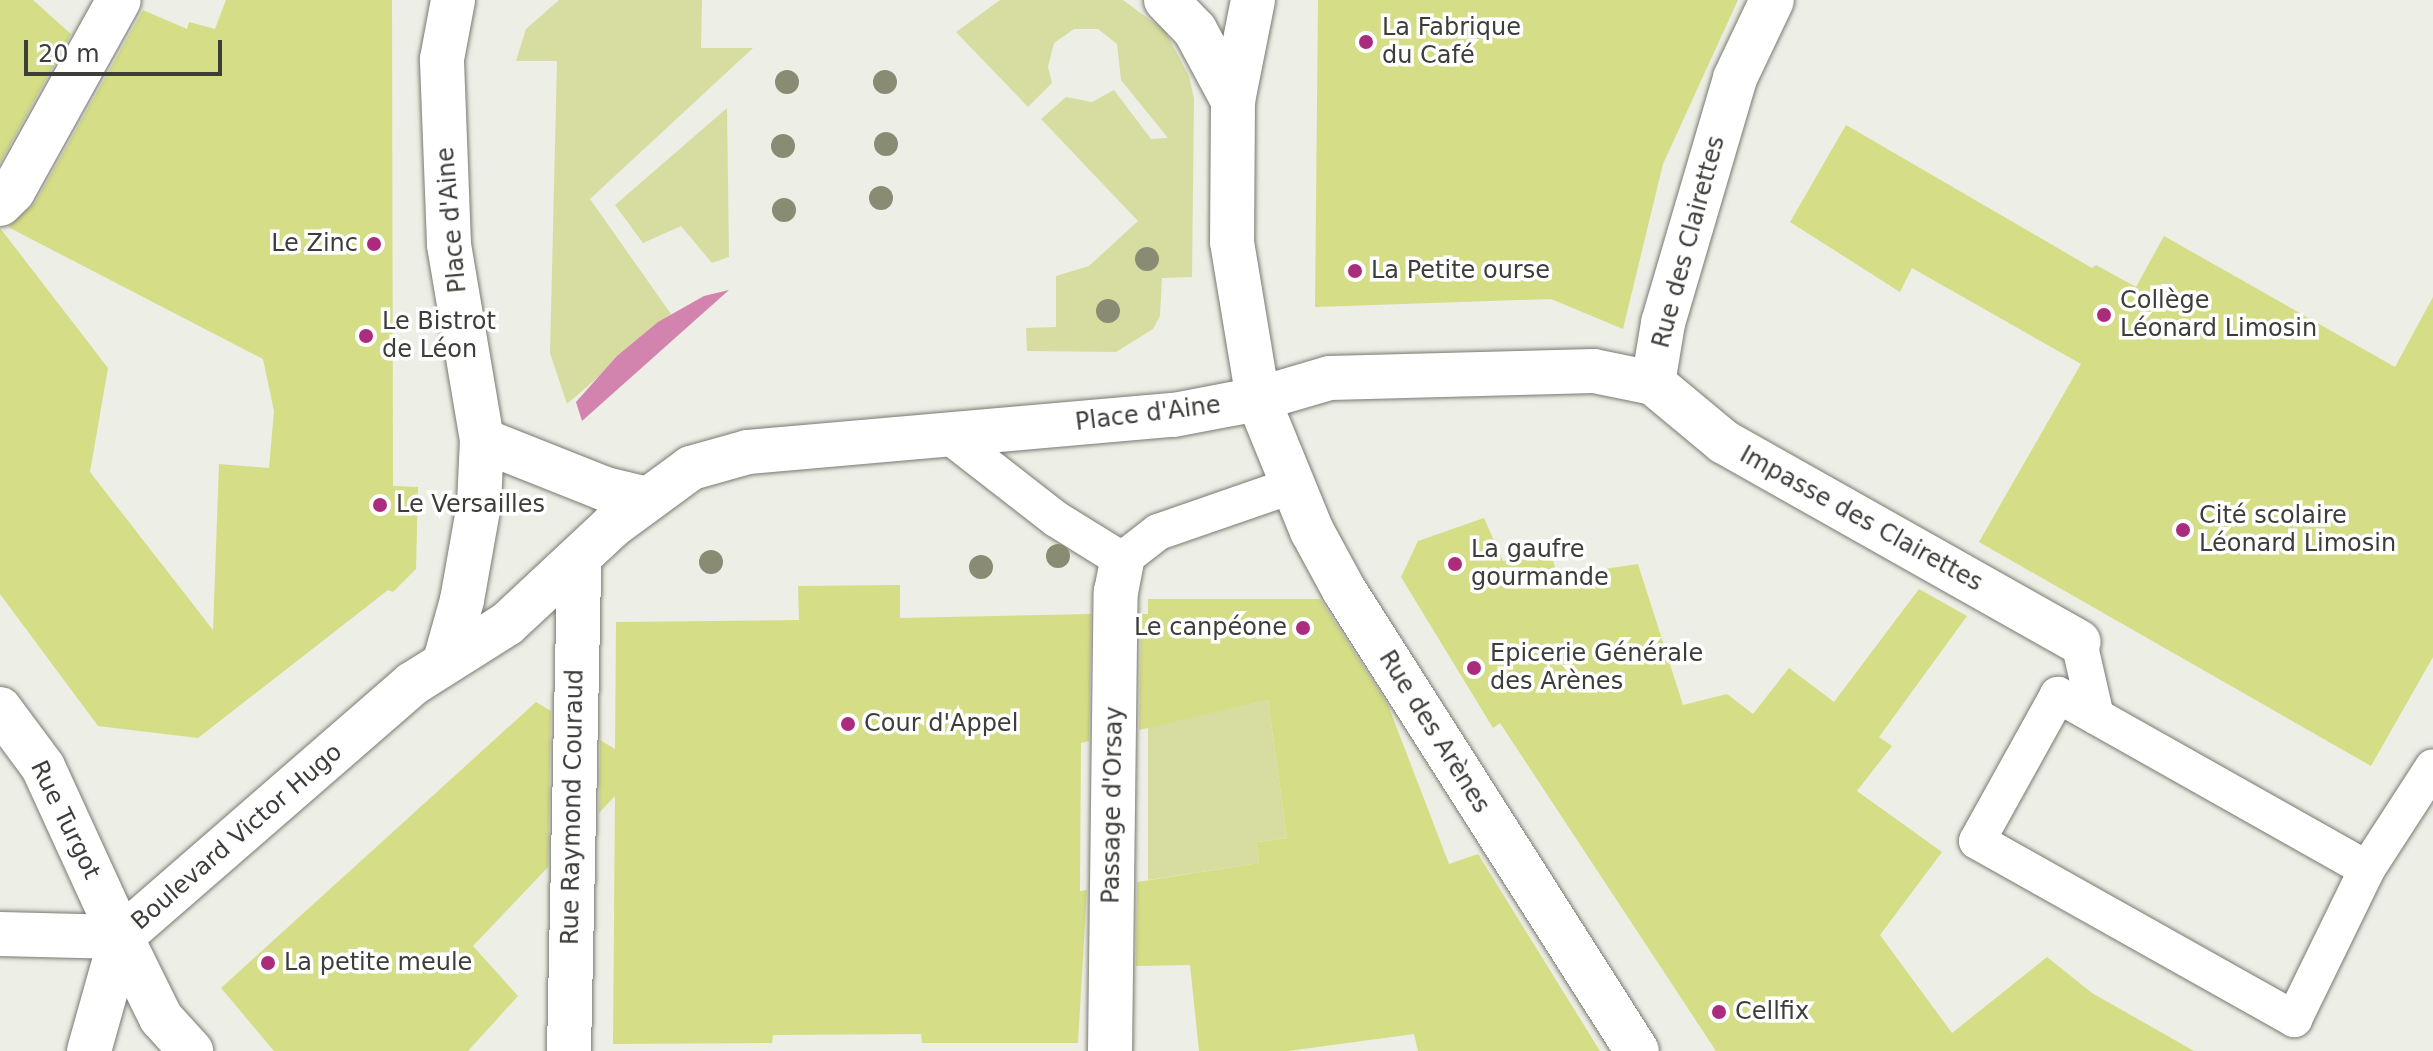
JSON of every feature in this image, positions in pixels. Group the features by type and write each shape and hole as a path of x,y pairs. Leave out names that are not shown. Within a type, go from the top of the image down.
{"street":[{"path":"0,204 13,191 119,0"},
{"name":"Place d'Aine","path":"453,0 442,59 449,244 482,440"},
{"path":"1253,0 1233,101 1232,242 1258,399 1330,378 1594,371 1653,383"},
{"name":"Rue des Clairettes","path":"1653,383 1663,323 1735,78 1772,0"},
{"path":"1188,10 1233,101"},
{"name":"Impasse des Clairettes","path":"1653,383 1724,442 2079,642"},
{"name":"Place d'Aine","path":"647,499 691,468 748,452 1174,415 1258,399"},
{"name":"Rue des Arènes","path":"1258,399 1312,531 1637,1051"},
{"path":"445,661 479,505 482,440 605,489 647,499"},
{"name":"Boulevard Victor Hugo","path":"0,934 121,937 445,661 507,624 647,499"},
{"name":"Passage d'Orsay","path":"1110,1051 1116,592 1122,560"},
{"name":"Rue Raymond Couraud","path":"569,1051 579,562"},
{"name":"Rue Turgot","path":"0,709 43,767 162,1035 191,1051"},
{"path":"89,1051 121,937"}],"lane":[{"path":"948,435 1056,519 1122,560 1158,532 1294,485"},
{"path":"2079,642 2096,716"},
{"path":"2367,869 2058,695 1977,841 2294,1019 2367,869 2433,767"}],"green space":[{"path":"559,0 702,0 701,48 753,48 590,199 671,314 567,404 550,353 557,61 516,61 526,29"},
{"path":"1000,0 1123,0 1165,31 1189,76 1194,99 1192,277 1162,278 1160,316 1153,329 1116,352 1027,351 1026,328 1056,327 1056,276 1089,266 1138,221 1041,119 1066,97 1092,102 1114,90 1151,139 1168,138 1121,80 1117,44 1098,29 1074,29 1054,43 1048,67 1052,83 1028,107 956,32"},
{"path":"727,108 729,257 712,263 681,226 643,243 615,205"},
{"path":"1268,700 1287,838 1256,842 1259,863 1148,880 1148,727"}],"shaded area":[{"path":"729,290 582,421 576,402 617,356 658,322 704,296"}],"building":[{"path":"0,0 33,0 71,34 0,163"},
{"path":"226,0 392,0 393,486 418,487 416,569 393,592 388,590 198,738 98,726 0,594 0,228 108,368 90,472 213,630 219,464 269,468 274,411 263,359 8,227 35,203 143,10 187,29 189,22 215,29"},
{"path":"1318,0 1738,0 1663,164 1623,329 1551,299 1315,307"},
{"path":"1846,125 2092,268 2096,265 2136,287 2164,236 2395,367 2433,297 2433,657 2371,766 1979,542 2081,364 1912,268 1900,292 1790,222"},
{"path":"1484,518 1503,561 1551,551 1557,576 1638,564 1683,705 1727,694 1753,714 1789,668 1834,702 1919,589 1967,616 1879,737 1892,746 1857,791 1942,852 1880,935 1952,1033 2047,957 2092,993 2194,1051 1716,1051 1500,723 1493,728 1401,577 1418,541"},
{"name":"Cour d'Appel","path":"900,585 900,618 1091,614 1089,741 1081,743 1080,891 1087,890 1078,1043 922,1043 921,1034 773,1035 772,1043 613,1044 615,796 599,813 600,740 615,749 616,622 799,620 798,586"},
{"path":"1148,599 1320,599 1388,705 1449,864 1478,854 1600,1051 1418,1051 1414,1034 1288,1051 1199,1051 1190,965 1136,966 1137,882 1259,863 1256,842 1287,838 1268,700 1139,730 1141,614 1148,614"},
{"path":"536,702 551,711 548,867 473,946 518,996 468,1051 274,1051 221,988"}],"place":[{"name":"La Fabrique du Café","path":"1366,42"},
{"name":"Le Zinc","path":"374,244"},
{"name":"La Petite ourse","path":"1355,271"},
{"name":"Collège Léonard Limosin","path":"2104,315"},
{"name":"Le Bistrot de Léon","path":"366,336"},
{"name":"Le Versailles","path":"380,505"},
{"name":"Cité scolaire Léonard Limosin","path":"2183,530"},
{"name":"La gaufre gourmande","path":"1455,564"},
{"name":"Le canpéone","path":"1303,628"},
{"name":"Epicerie Générale des Arènes","path":"1474,668"},
{"name":"Cour d'Appel","path":"848,724"},
{"name":"La petite meule","path":"268,963"},
{"name":"Cellfix","path":"1719,1012"}]}
